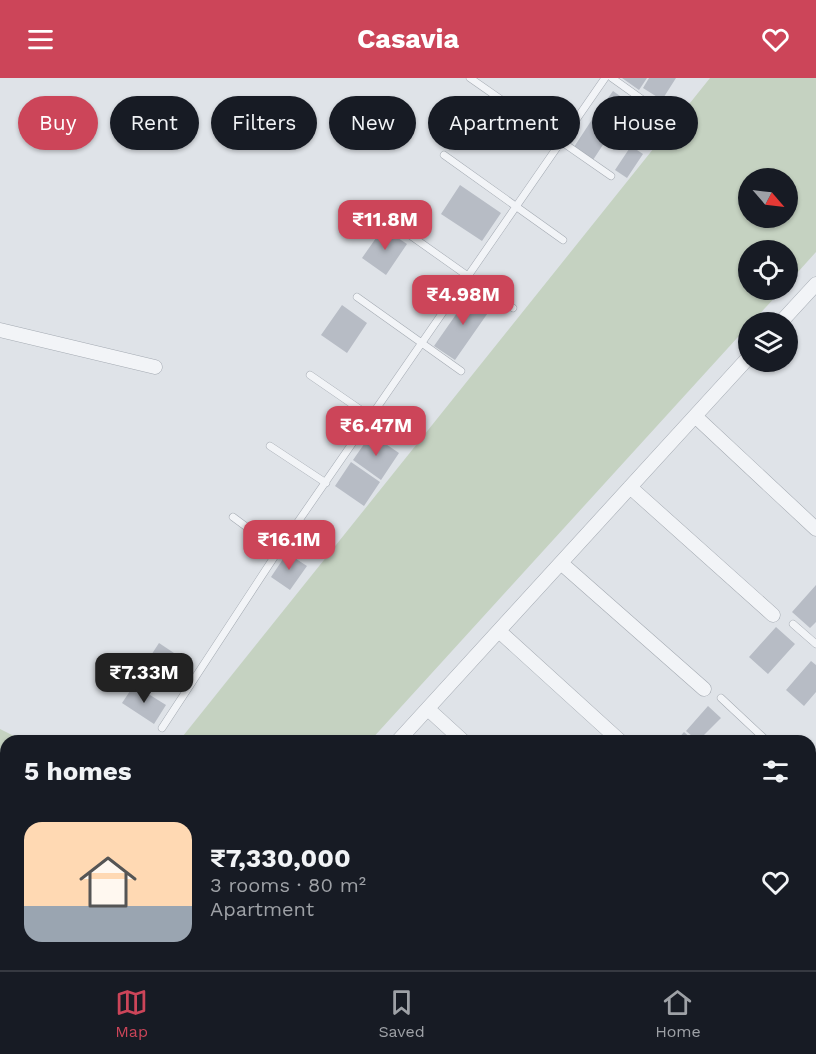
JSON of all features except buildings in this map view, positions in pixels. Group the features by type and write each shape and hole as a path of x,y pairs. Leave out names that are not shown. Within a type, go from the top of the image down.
{"street":[{"path":"790,312 816,284"},
{"path":"0,330 155,367"},
{"path":"404,735 738,369"},
{"path":"695,416 816,529"},
{"path":"630,487 773,615"},
{"path":"561,563 704,689"},
{"path":"499,631 613,735"},
{"path":"428,709 456,735"}],"lane":[{"path":"470,78 496,96"},
{"path":"580,112 604,78"},
{"path":"612,78 637,96"},
{"path":"162,728 279,551 517,207 554,150"},
{"path":"574,150 611,176"},
{"path":"444,155 563,240"},
{"path":"383,216 513,308"},
{"path":"357,297 461,371"},
{"path":"310,375 371,417"},
{"path":"270,446 326,483"},
{"path":"233,517 279,551"},
{"path":"793,624 816,644"},
{"path":"721,698 761,735"}],"green space":[{"path":"710,78 816,78 816,252 798,272 798,240 738,240 738,300 773,300 761,312 738,312 738,337 375,735 184,735 652,150 698,150 698,96 696,96"},
{"path":"0,729 12,735 0,735"}]}
